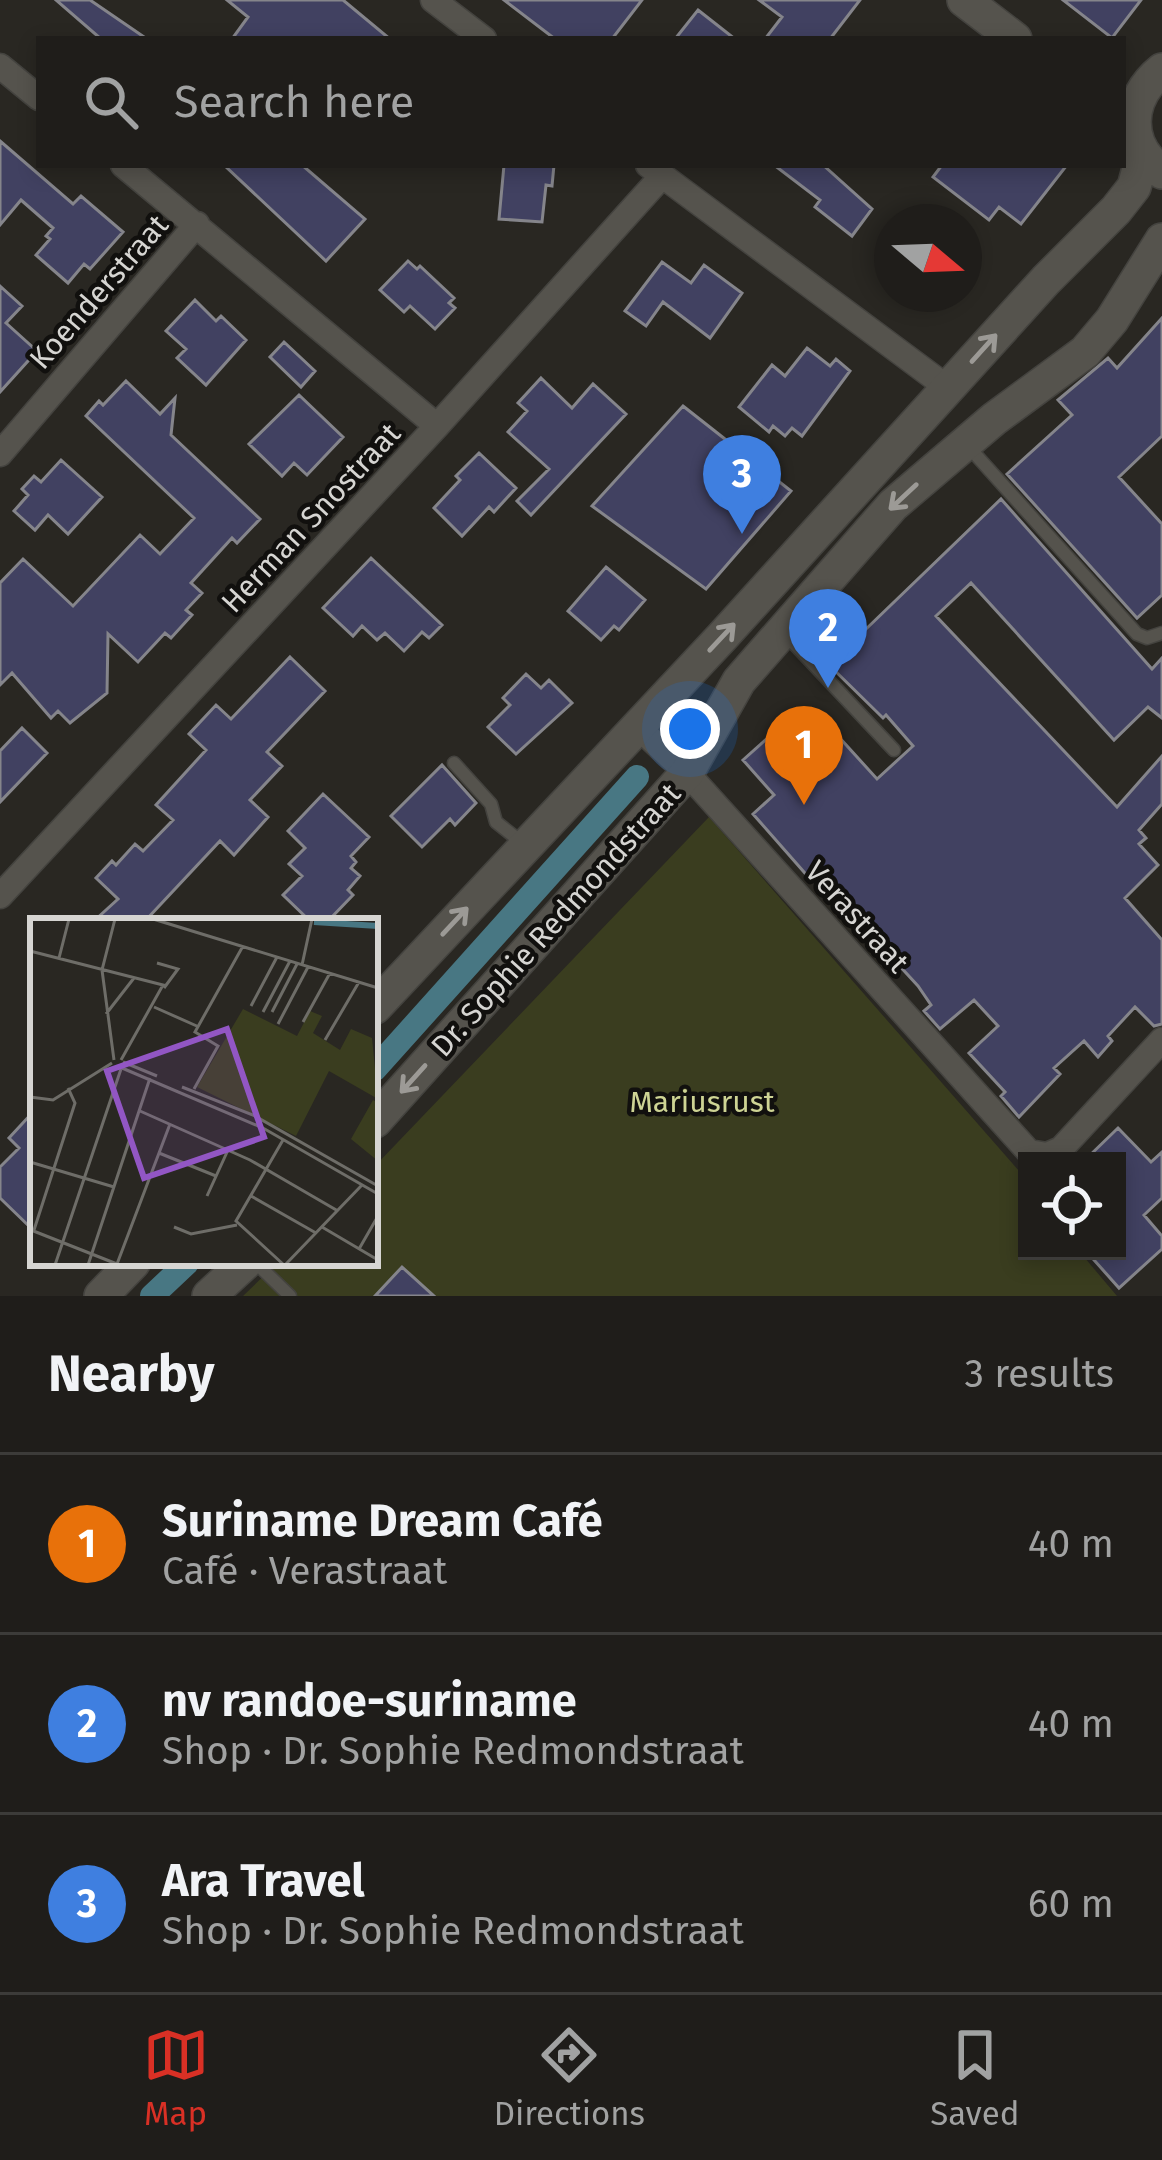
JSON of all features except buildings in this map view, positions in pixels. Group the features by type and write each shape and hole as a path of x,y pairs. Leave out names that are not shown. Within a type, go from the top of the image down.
{"street":[{"path":"433,0 480,36"},
{"path":"964,0 1011,36"},
{"path":"0,66 36,96"},
{"path":"378,1004 1129,196 1141,148 1134,110 1143,81"},
{"path":"127,168 437,426"},
{"path":"655,170 948,388"},
{"name":"Herman Snostraat","path":"0,896 437,426 655,170"},
{"name":"Koenderstraat","path":"0,454 197,224"},
{"name":"Dr. Sophie Redmondstraat","path":"378,1118 687,773 739,681 893,505 965,443 1085,352 1112,320 1162,240"},
{"name":"Verastraat","path":"637,726 687,773 1029,1152 1047,1155 1060,1150 1162,1040"},
{"path":"101,1296 130,1266"},
{"path":"209,1296 242,1266"}],"lane":[{"path":"965,443 1137,634 1148,638 1162,633"},
{"path":"782,631 894,750"},
{"path":"454,763 488,800 496,822 526,845"},
{"path":"259,1266 290,1296"}],"green space":[{"name":"Mariusrust","path":"709,817 1018,1170 1018,1260 1087,1260 1117,1296 243,1296 274,1266 378,1266 378,1163"}],"waterway":[{"path":"378,1066 637,777"},
{"path":"152,1296 184,1266"}],"place":[{"name":"Ara Travel","path":"742,534"},
{"name":"nv randoe-suriname","path":"828,688"},
{"name":"Suriname Dream Café","path":"804,805"}]}
